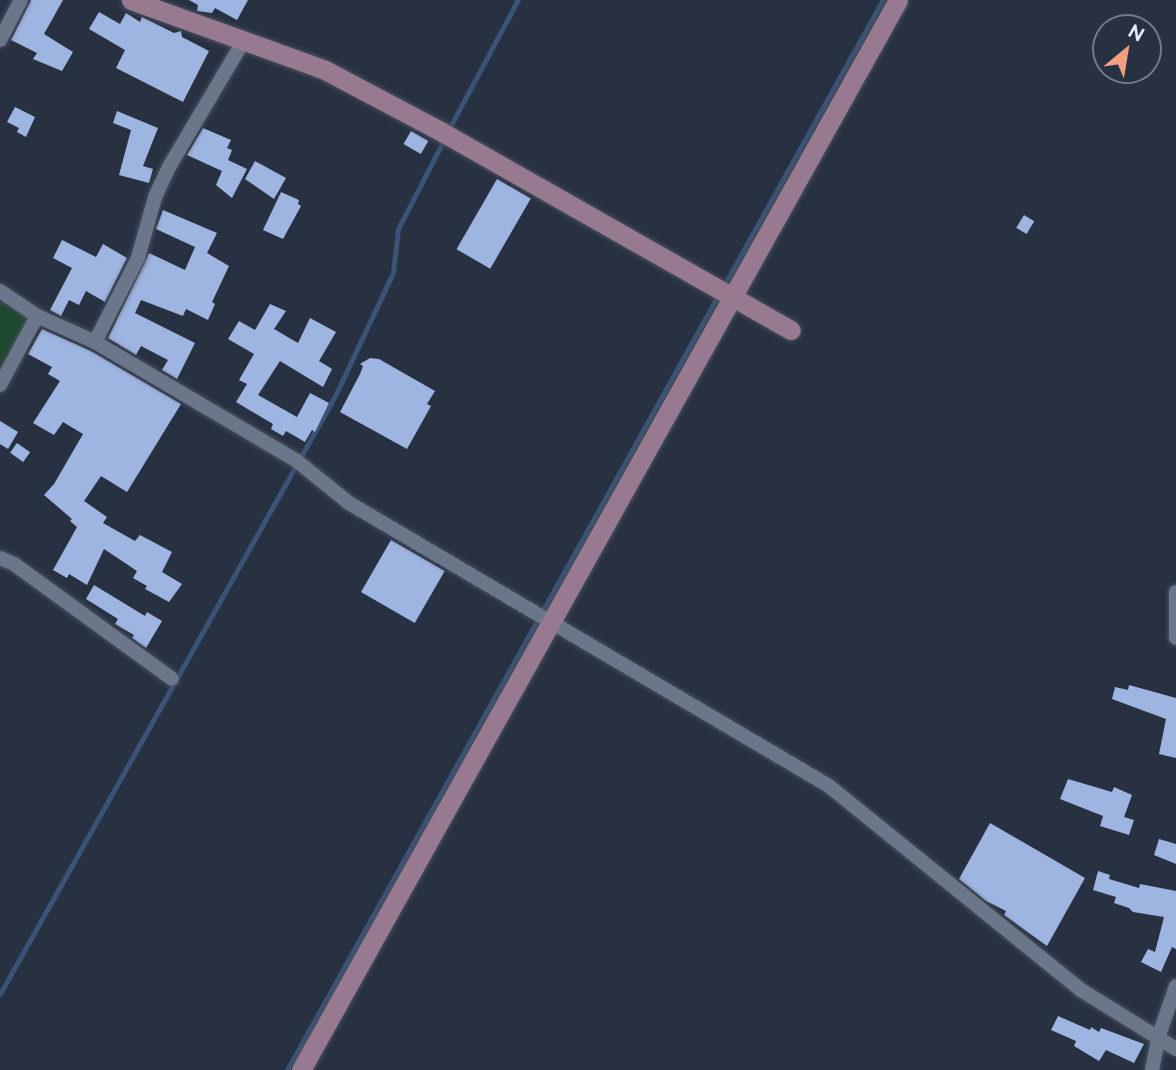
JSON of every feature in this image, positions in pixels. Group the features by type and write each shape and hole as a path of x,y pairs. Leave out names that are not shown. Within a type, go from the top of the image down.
{"street":[{"path":"0,40 22,0"},
{"path":"131,0 291,56 354,85 791,330"},
{"path":"301,1070 898,0"},
{"path":"95,342 138,258 155,197 169,167 244,40"},
{"path":"0,291 37,316 95,342 297,461 349,503 829,786 1081,990 1176,1049"},
{"path":"0,385 37,316"},
{"path":"0,558 14,564 172,679"},
{"path":"1176,592 1176,638"},
{"path":"1152,1070 1158,1038 1176,986"}],"green space":[{"path":"0,298 28,317 0,372"}],"building":[{"path":"31,0 63,0 44,34 73,52 62,71 33,59 37,53 11,40"},
{"path":"189,0 248,0 237,20 215,8 212,13 197,11 198,5"},
{"path":"99,12 120,24 126,13 140,22 142,17 174,33 181,31 182,37 209,51 183,102 116,68 125,50 89,29"},
{"path":"15,107 35,117 26,137 17,132 19,128 7,122"},
{"path":"117,111 158,128 143,166 153,169 149,183 119,175 131,130 113,123"},
{"path":"203,128 231,140 227,148 232,150 228,160 247,169 232,198 216,185 222,171 187,155"},
{"path":"411,131 428,141 421,154 404,144"},
{"path":"255,161 286,178 274,199 245,179"},
{"path":"497,179 531,198 490,269 456,249"},
{"path":"281,192 299,200 298,204 301,206 283,239 263,230"},
{"path":"163,210 217,233 207,253 229,266 212,302 215,304 208,320 186,309 183,316 141,300 135,313 195,343 177,379 162,370 168,360 141,346 136,355 108,338 149,253 185,270 195,247 156,229"},
{"path":"1024,215 1034,221 1027,234 1016,228"},
{"path":"62,240 96,257 103,244 127,258 105,302 86,291 79,305 69,300 61,316 50,310 72,268 53,258"},
{"path":"270,304 286,311 274,329 298,343 310,318 336,332 319,361 332,369 323,387 280,361 258,395 297,417 310,393 329,403 315,432 312,430 305,442 286,431 283,436 271,429 273,424 236,402 247,384 239,380 254,354 228,339 239,321 255,330"},
{"path":"42,329 91,351 181,404 127,492 101,476 84,501 107,517 103,523 135,541 140,535 172,552 162,572 182,584 169,602 145,589 147,586 133,578 137,571 104,549 87,585 69,574 67,578 53,570 77,527 70,521 72,519 44,495 54,484 83,434 63,422 54,435 33,423 60,381 48,374 52,367 28,354"},
{"path":"370,358 379,359 435,391 427,404 431,406 407,449 340,412 360,374 363,366 360,364"},
{"path":"0,421 18,432 8,449 0,444"},
{"path":"17,443 30,452 23,462 10,453"},
{"path":"391,540 445,571 415,623 361,592"},
{"path":"94,585 145,616 147,612 162,621 146,648 132,638 134,635 115,624 118,619 86,599"},
{"path":"1129,685 1176,698 1176,758 1159,754 1166,719 1112,699 1115,687 1128,690"},
{"path":"1068,779 1112,792 1114,787 1132,795 1124,817 1134,820 1129,835 1100,826 1103,816 1060,799"},
{"path":"990,823 1085,878 1047,946 1004,915 1006,911 986,901 959,879"},
{"path":"1159,839 1176,844 1176,864 1154,855"},
{"path":"1098,871 1110,875 1109,879 1139,888 1140,884 1176,891 1176,949 1172,947 1161,972 1141,962 1148,949 1155,952 1164,917 1133,912 1114,903 1116,897 1093,890"},
{"path":"1058,1016 1090,1030 1091,1027 1099,1032 1101,1028 1144,1044 1134,1063 1106,1050 1099,1061 1074,1046 1076,1041 1051,1030"}],"waterway":[{"path":"449,129 518,0"},
{"path":"723,287 883,0"},
{"path":"0,994 336,394 393,273 398,229 444,140"},
{"path":"287,1070 719,294"}]}
